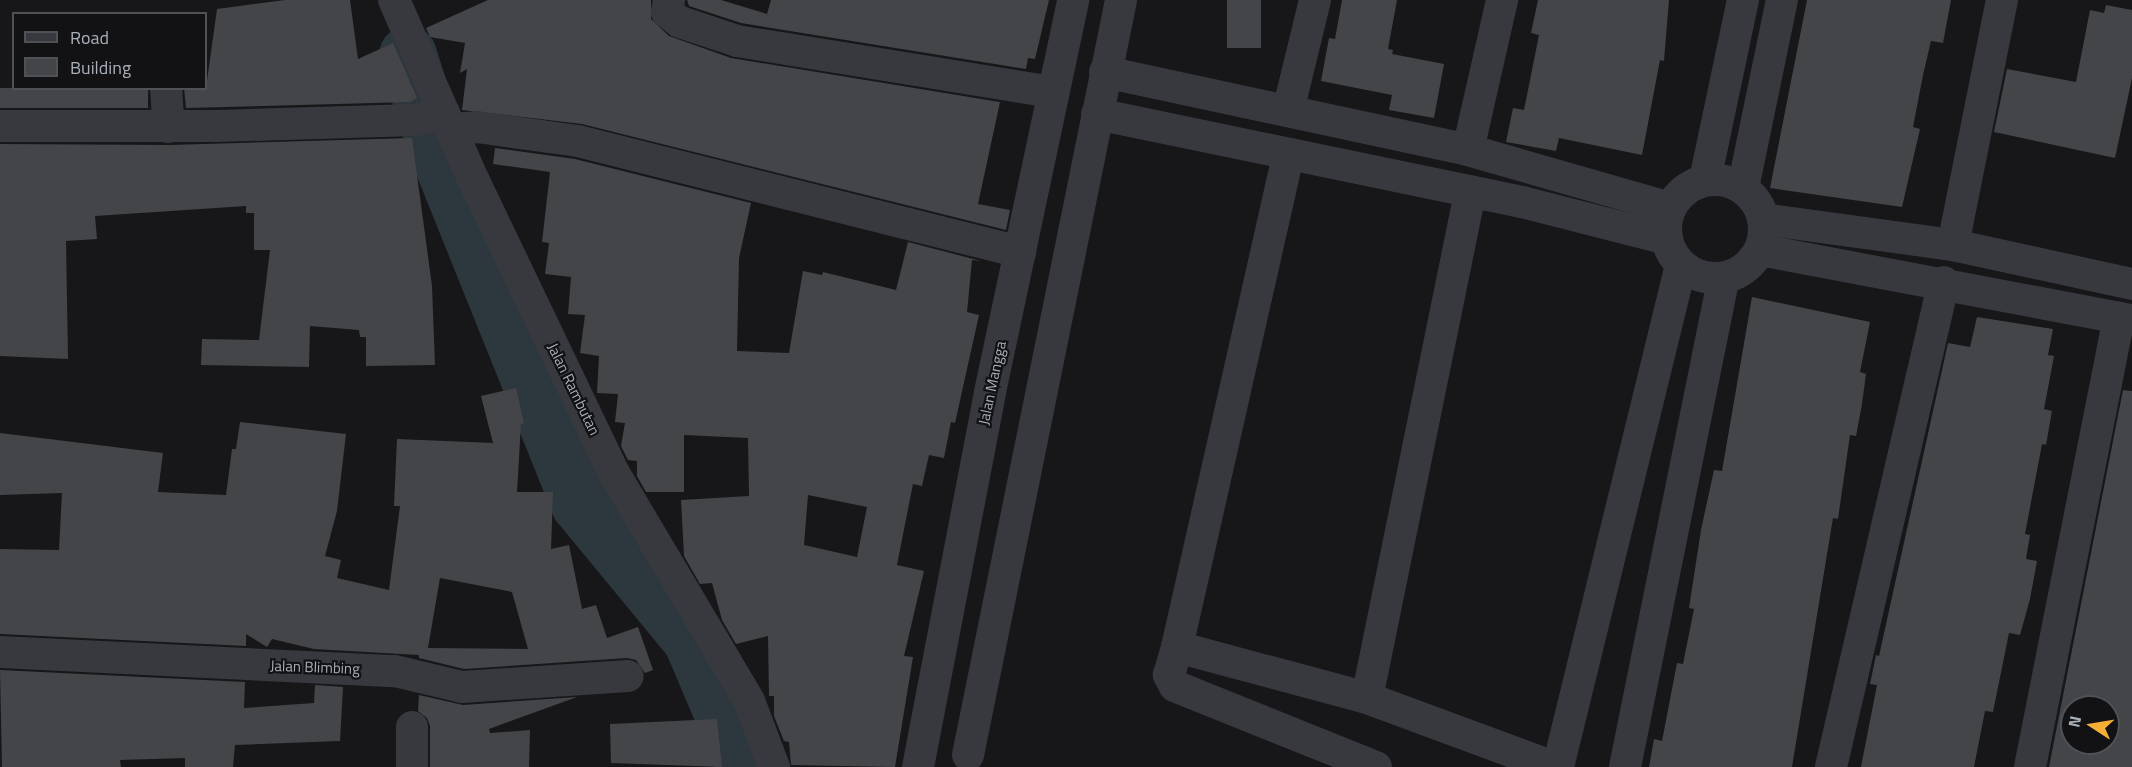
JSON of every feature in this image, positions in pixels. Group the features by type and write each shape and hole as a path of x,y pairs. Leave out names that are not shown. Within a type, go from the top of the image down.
{"street":[{"name":"Jalan Rambutan","path":"394,0 435,120 615,475 749,701 774,767"},
{"path":"669,0 667,12 680,22 736,40 1053,92"},
{"name":"Jalan Mangga","path":"918,767 1020,252 1073,0"},
{"path":"968,755 1121,0"},
{"path":"1288,111 1315,0"},
{"path":"1468,150 1502,0"},
{"path":"1705,180 1743,0"},
{"path":"1743,188 1782,0"},
{"path":"1953,245 2002,0"},
{"path":"1105,72 1468,150 1670,208"},
{"path":"166,90 169,127"},
{"path":"1097,114 1288,156 1522,202 1674,252 1694,274 1724,278 1751,263 1761,234 1756,202 1743,188 1725,180 1705,180 1678,195 1670,208 1674,252 1556,767 1367,698 1177,647"},
{"path":"0,126 169,127 435,120 578,141 1020,252"},
{"path":"1288,156 1169,675 1175,686 1376,767"},
{"path":"1367,698 1470,193"},
{"path":"1761,234 1953,245 2132,284"},
{"path":"1761,234 1944,282 2125,319 2030,767"},
{"path":"1625,767 1724,278"},
{"path":"1831,767 1944,282"},
{"name":"Jalan Blimbing","path":"0,652 395,671 462,687 628,676"},
{"path":"411,767 412,727"}],"building":[{"path":"285,0 350,0 358,59 393,43 417,98 410,102 186,108 184,90 207,90 217,9"},
{"path":"488,0 651,0 651,19 669,36 731,58 1000,102 978,204 1010,210 1006,230 582,124 462,110 467,69 460,73 465,43 430,37 426,28"},
{"path":"687,0 721,0 767,14 771,0 1049,0 1035,59 1028,58 1026,69 741,23 689,6"},
{"path":"1227,0 1261,0 1261,48 1227,48"},
{"path":"1342,0 1397,0 1388,49 1393,50 1392,54 1444,64 1434,118 1389,110 1392,95 1321,81 1329,38 1335,39"},
{"path":"1538,0 1669,0 1664,61 1660,60 1642,155 1559,138 1556,151 1506,142 1513,108 1524,110 1539,35 1531,33"},
{"path":"1807,0 1951,0 1943,43 1931,41 1913,127 1920,129 1902,207 1770,188"},
{"path":"2106,5 2132,10 2132,78 2115,158 1994,132 2007,69 2076,82 2090,10 2104,13"},
{"path":"0,88 12,88 12,90 148,90 148,108 0,108"},
{"path":"412,138 432,286 435,365 366,366 366,337 360,337 359,330 310,326 309,367 201,365 202,339 259,340 270,250 254,250 254,213 246,213 246,206 95,216 97,239 66,241 68,359 0,356 0,144 170,145"},
{"path":"495,148 575,159 751,203 739,258 737,351 789,353 803,271 822,275 823,272 896,290 908,242 981,261 972,260 967,312 979,315 955,423 951,422 944,458 929,455 922,486 913,484 897,565 924,571 904,656 913,657 895,767 791,765 789,742 784,741 774,716 774,696 769,696 768,636 736,644 722,620 712,583 700,584 684,556 681,500 749,496 748,438 684,435 684,492 646,492 637,476 637,461 628,460 621,446 625,423 615,422 618,394 597,393 599,356 580,353 585,315 568,314 571,277 545,274 549,243 542,242 550,172 493,164","holes":["808,495 867,507 857,557 804,545"]},
{"path":"1752,297 1870,322 1860,372 1866,374 1862,404 1856,436 1850,435 1838,519 1833,518 1792,767 1649,767 1654,739 1662,741 1677,663 1683,664 1694,609 1689,608 1701,530 1714,470 1722,471"},
{"path":"1977,317 2053,329 2048,355 2054,356 2044,409 2052,411 2046,445 2042,444 2025,534 2030,535 2026,559 2037,561 2030,599 2020,635 2009,633 1993,712 1985,711 1974,767 1861,767 1877,685 1870,684 1876,655 1879,656 1948,343 1970,347"},
{"path":"516,388 524,423 521,424 517,492 553,492 551,549 569,545 582,609 596,605 607,638 638,627 653,670 645,673 636,660 627,658 464,669 419,658 419,655 314,649 272,639 267,647 246,634 246,646 0,634 0,549 59,550 62,493 0,495 0,433 163,453 158,492 226,495 232,449 236,449 240,422 346,434 337,511 325,556 341,560 337,578 389,590 400,506 394,506 397,439 493,443 481,396","holes":["440,578 512,592 528,649 428,648"]},
{"path":"2123,390 2132,391 2132,767 2049,767 2060,711 2060,755 2120,755 2120,695 2063,695"},
{"path":"0,670 245,682 244,708 314,703 315,685 343,687 340,741 235,745 233,767 185,767 185,758 120,760 121,767 2,767"},
{"path":"419,695 463,705 577,697 489,729 490,733 530,730 529,767 430,767 430,726 427,718 418,711"},
{"path":"717,719 722,767 611,763 610,724"}],"waterway":[{"path":"408,55 436,146 580,504 692,640 746,767"}]}
